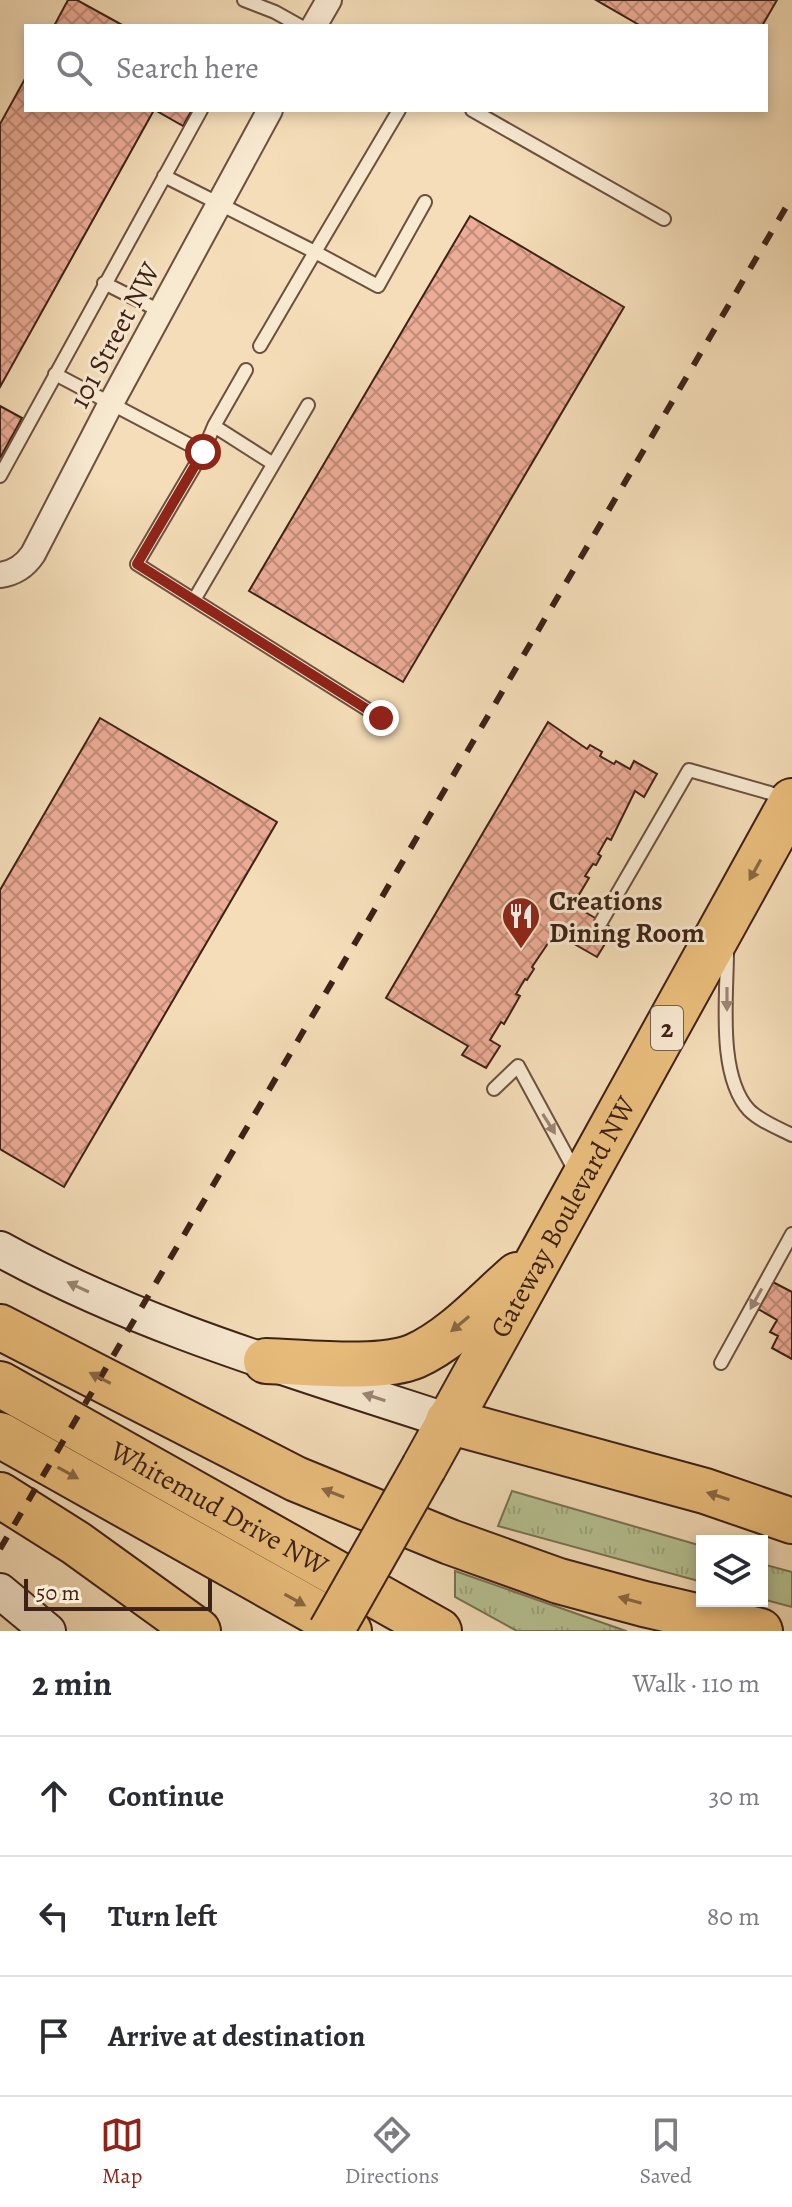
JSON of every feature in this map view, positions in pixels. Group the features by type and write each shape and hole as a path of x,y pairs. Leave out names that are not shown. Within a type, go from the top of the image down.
{"highway":[{"name":"Gateway Boulevard NW","path":"340,1629 448,1421 791,802"},
{"path":"266,1361 364,1364 412,1357 453,1331 540,1255"},
{"path":"0,1327 296,1479 450,1542 559,1581 760,1631"},
{"name":"Whitemud Drive NW","path":"0,1384 439,1631"},
{"path":"448,1421 705,1491 787,1518"},
{"name":"Whitemud Drive NW","path":"0,1435 340,1629"},
{"path":"0,1495 76,1543 198,1631"}],"main road":[{"path":"0,1249 137,1314 266,1361 448,1421"},
{"path":"10,1599 47,1631"}],"street":[{"path":"315,24 329,0"},
{"name":"101 Street NW","path":"0,575 26,564 33,554 269,112"}],"lane":[{"path":"244,0 296,24"},
{"path":"0,476 200,112"},
{"path":"260,346 398,112"},
{"path":"476,112 664,219"},
{"path":"164,176 378,286 425,202"},
{"path":"104,283 160,311"},
{"path":"246,370 203,452 137,564 381,718"},
{"path":"55,374 203,452"},
{"path":"194,600 308,405"},
{"path":"214,426 272,463"},
{"path":"601,922 689,770 791,802"},
{"path":"726,921 729,1059 744,1103 755,1114 792,1135"},
{"path":"494,1089 518,1066 581,1183"},
{"path":"721,1363 792,1234"}],"green space":[{"path":"512,1491 696,1544 696,1580 498,1526"},
{"path":"768,1566 792,1572 792,1607 768,1601"},
{"path":"455,1571 626,1631 517,1631 455,1597"}],"building":[{"path":"68,0 77,0 120,24 55,24"},
{"path":"596,0 777,0 763,24 638,24"},
{"path":"24,81 24,112 153,112 0,387 0,124"},
{"path":"158,112 191,112 183,126"},
{"path":"470,216 624,307 403,682 249,591"},
{"path":"0,406 22,418 0,458"},
{"path":"100,718 277,822 64,1187 0,1149 0,890"},
{"path":"548,722 587,749 590,745 602,752 600,756 614,764 616,761 630,769 634,761 657,774 644,797 635,791 611,840 607,838 596,865 593,864 585,876 589,878 573,905 614,929 597,957 555,933 516,994 520,996 504,1024 501,1022 490,1040 500,1046 486,1068 462,1055 468,1046 386,998"},
{"path":"767,1279 792,1292 792,1359 772,1348 778,1336 770,1332 777,1320 753,1306"}],"railway":[{"path":"0,1549 792,197"}],"place":[{"name":"Creations Dining Room","path":"521,950"}],"route":[{"path":"203,452 137,564 381,718"}]}
